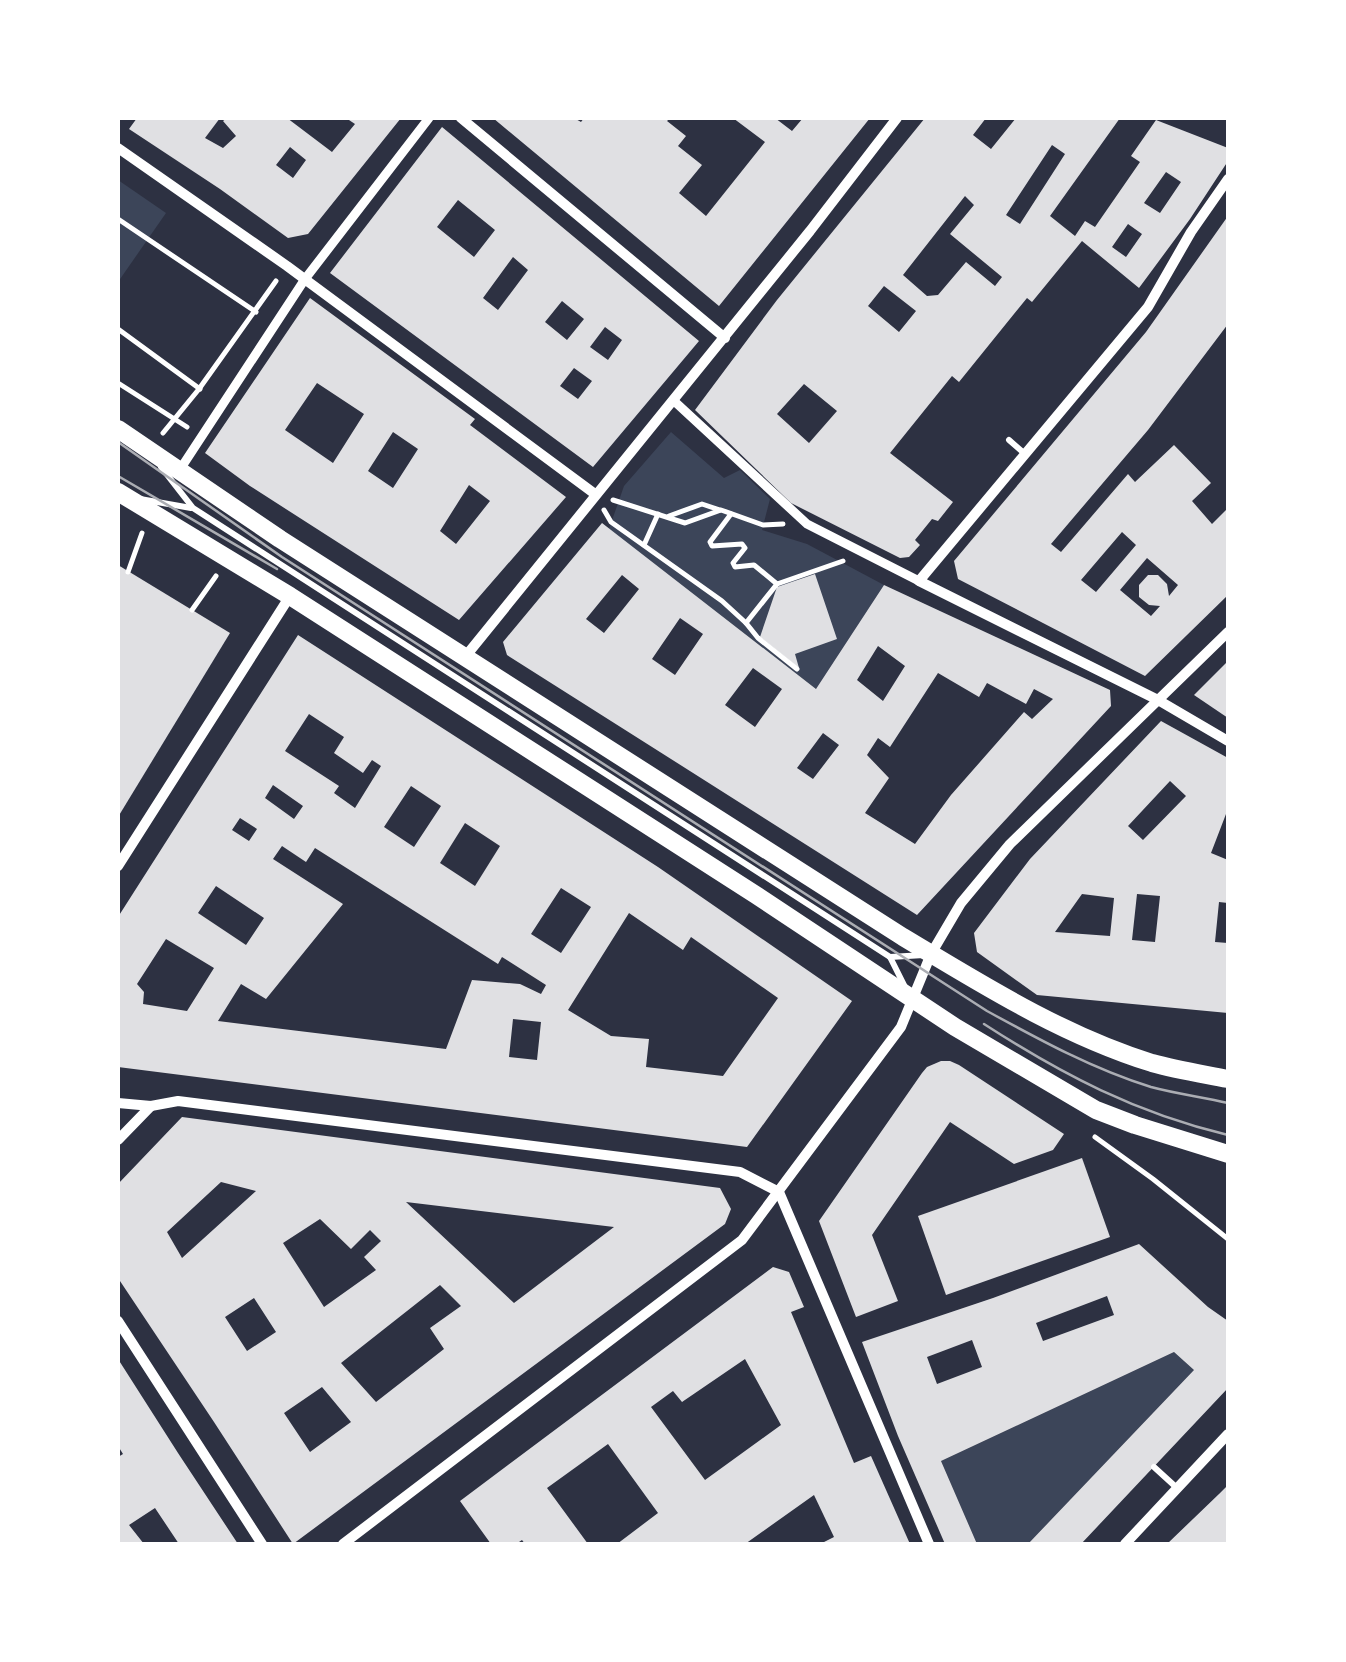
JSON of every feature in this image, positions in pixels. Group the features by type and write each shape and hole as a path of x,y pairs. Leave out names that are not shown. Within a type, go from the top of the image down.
{"main road":[{"path":"118,429 154,446 179,471 280,539 994,992 1083,1037 1157,1064 1228,1079"},
{"path":"120,494 290,596 911,1000 1096,1110 1228,1154"}],"street":[{"path":"179,471 305,279 429,118"},
{"path":"461,118 725,338"},
{"path":"465,657 810,232 897,118"},
{"path":"118,148 288,266 596,494"},
{"path":"919,581 1148,306 1191,232 1228,179"},
{"path":"673,400 806,524 1158,700 1228,741"},
{"path":"118,866 290,596"},
{"path":"343,1544 742,1240 901,1026 932,954 961,902 1010,844 1228,632"},
{"path":"118,1103 151,1106 178,1101 740,1172 779,1192 930,1544"},
{"path":"118,1140 151,1106"},
{"path":"118,1321 262,1544"},
{"path":"1125,1544 1228,1434"}],"lane":[{"path":"1008,440 1025,454"},
{"path":"154,446 193,508"},
{"path":"120,494 193,508 890,957 911,1000"},
{"path":"290,596 302,578"},
{"path":"890,957 932,954"},
{"path":"1154,1467 1178,1489"}],"path":[{"path":"118,219 254,310 273,328"},
{"path":"154,446 288,266"},
{"path":"118,329 223,405"},
{"path":"118,384 201,438"},
{"path":"596,494 685,523 721,510"},
{"path":"596,494 611,522 722,601 758,638 797,669"},
{"path":"666,517 702,504 763,525 806,524"},
{"path":"644,545 658,514"},
{"path":"732,514 710,542 712,546 742,544 744,548 733,563 735,566 754,565 777,584"},
{"path":"128,572 143,530"},
{"path":"746,623 777,584 842,563 850,546"},
{"path":"192,610 216,576"},
{"path":"1095,1137 1228,1239"}],"shaded area":[{"path":"118,180 166,213 118,282"},
{"path":"671,432 724,478 740,470 770,499 762,530 807,544 884,585 816,689 609,529 624,486"},
{"path":"1174,1352 1194,1370 1028,1544 977,1544 941,1461"}],"building":[{"path":"137,118 220,118 205,138 223,148 236,136 223,121 227,118 287,118 332,152 355,124 346,118 401,118 308,234 288,238 129,129","holes":["290,147 306,160 293,178 276,165"]},
{"path":"493,118 574,118 581,122 584,118 670,118 667,121 686,136 678,146 702,165 679,193 706,216 765,142 733,118 775,118 792,131 803,118 870,118 719,306"},
{"path":"925,118 986,118 973,135 991,149 1016,118 1120,118 1050,216 1075,236 1085,221 1095,227 1140,162 1131,156 1156,120 1228,148 1228,161 1139,288 1082,241 1032,302 1027,298 959,382 952,376 890,453 953,502 915,540 920,545 909,557 900,558 791,503 695,410 777,300","holes":["1052,145 1065,154 1020,224 1006,215","1166,172 1181,182 1160,213 1144,203","965,196 974,205 950,234 1002,277 995,286 966,262 938,295 927,296 903,275","1128,224 1142,234 1126,257 1112,247","884,286 916,311 899,332 868,306","804,384 837,411 809,443 777,414"]},
{"path":"442,127 699,341 593,467 330,273","holes":["458,200 495,230 474,257 437,227","513,257 528,270 498,310 483,298","562,301 584,319 567,340 545,322","605,327 622,340 608,360 590,347","574,368 592,381 578,399 560,386"]},
{"path":"1228,216 1228,324 1148,430 1051,544 1061,552 1128,474 1135,482 1174,445 1211,483 1192,501 1212,524 1228,508 1228,595 1145,676 958,579 954,561 1146,332","holes":["1122,532 1136,545 1096,592 1081,580","1147,558 1178,585 1169,596 1167,584 1158,575 1148,575 1139,585 1139,597 1149,605 1160,606 1151,616 1120,590"]},
{"path":"310,298 475,419 470,425 566,497 459,620 205,453","holes":["317,383 364,414 333,463 285,430","393,432 418,449 393,488 368,471","469,485 490,501 456,544 440,531"]},
{"path":"602,523 816,689 884,585 1110,690 1111,706 917,915 507,655 503,642","holes":["622,575 639,589 604,633 586,619","680,618 703,634 675,675 652,659","878,646 905,666 883,701 857,680","753,668 782,689 755,727 725,705","938,673 979,697 987,683 1026,704 1034,689 1053,699 1032,719 1024,712 951,795 915,844 865,813 889,778 867,755 878,738 890,747","823,733 839,745 813,779 797,768"]},
{"path":"118,565 230,633 118,817"},
{"path":"815,574 837,639 795,654 799,668 760,637 777,587"},
{"path":"298,635 658,867 852,1001 747,1147 118,1067 118,917","holes":["309,714 344,737 334,753 363,773 372,760 381,766 355,808 334,793 339,786 285,751","273,785 303,806 294,819 265,798","411,786 441,806 414,847 384,827","240,818 257,829 249,841 232,830","465,823 500,846 475,886 440,863","282,846 306,862 315,848 498,964 502,957 546,985 541,994 520,984 472,980 446,1049 218,1021 241,984 266,999 343,904 273,859","216,886 264,918 246,945 198,913","561,888 591,907 561,953 531,934","629,913 683,950 691,937 778,998 723,1076 646,1067 649,1039 611,1036 568,1010","166,939 214,968 187,1011 143,1004 144,992 137,984","513,1019 541,1022 537,1060 509,1057"]},
{"path":"1228,661 1228,718 1194,695"},
{"path":"1161,721 1228,758 1228,815 1211,853 1228,860 1228,903 1219,902 1215,942 1228,943 1228,1013 1037,995 977,952 974,933 1030,859","holes":["1170,781 1186,796 1143,840 1128,826","1082,894 1114,898 1110,936 1055,932","1137,894 1160,896 1155,942 1132,940"]},
{"path":"941,1061 959,1065 1064,1134 1053,1150 1014,1164 950,1122 872,1235 898,1301 856,1317 819,1221 922,1073"},
{"path":"182,1117 720,1188 731,1209 725,1224 293,1544 118,1278 118,1184","holes":["221,1182 256,1191 182,1258 167,1232","406,1202 614,1227 514,1303","320,1219 351,1249 370,1230 381,1241 364,1257 376,1270 324,1307 283,1243","440,1285 461,1306 430,1328 444,1349 376,1402 341,1363","254,1298 276,1332 247,1351 225,1317","322,1387 351,1422 310,1452 284,1413"]},
{"path":"1082,1158 1110,1237 946,1295 918,1216"},
{"path":"1139,1244 1228,1321 1228,1388 1081,1544 1028,1544 1194,1370 1174,1352 941,1461 977,1544 945,1544 862,1342","holes":["1107,1296 1114,1315 1043,1341 1036,1323","972,1340 982,1367 937,1384 927,1357"]},
{"path":"773,1267 789,1272 804,1307 791,1312 854,1463 871,1456 910,1544 820,1544 834,1537 814,1495 745,1544 617,1544 658,1513 608,1444 547,1488 588,1544 525,1544 522,1540 516,1544 491,1544 460,1501","holes":["745,1359 781,1425 705,1480 651,1407 673,1391 682,1402"]},
{"path":"118,1359 238,1544 179,1544 155,1508 129,1525 144,1544 118,1544 118,1457 123,1454 118,1446"},
{"path":"1228,1485 1228,1544 1167,1544 1219,1494"}],"tram line":[{"path":"118,442 282,557 987,1011 1108,1072 1161,1089 1228,1103"},
{"path":"118,476 277,569"},
{"path":"984,1024 1043,1060 1131,1104 1228,1135"}]}
